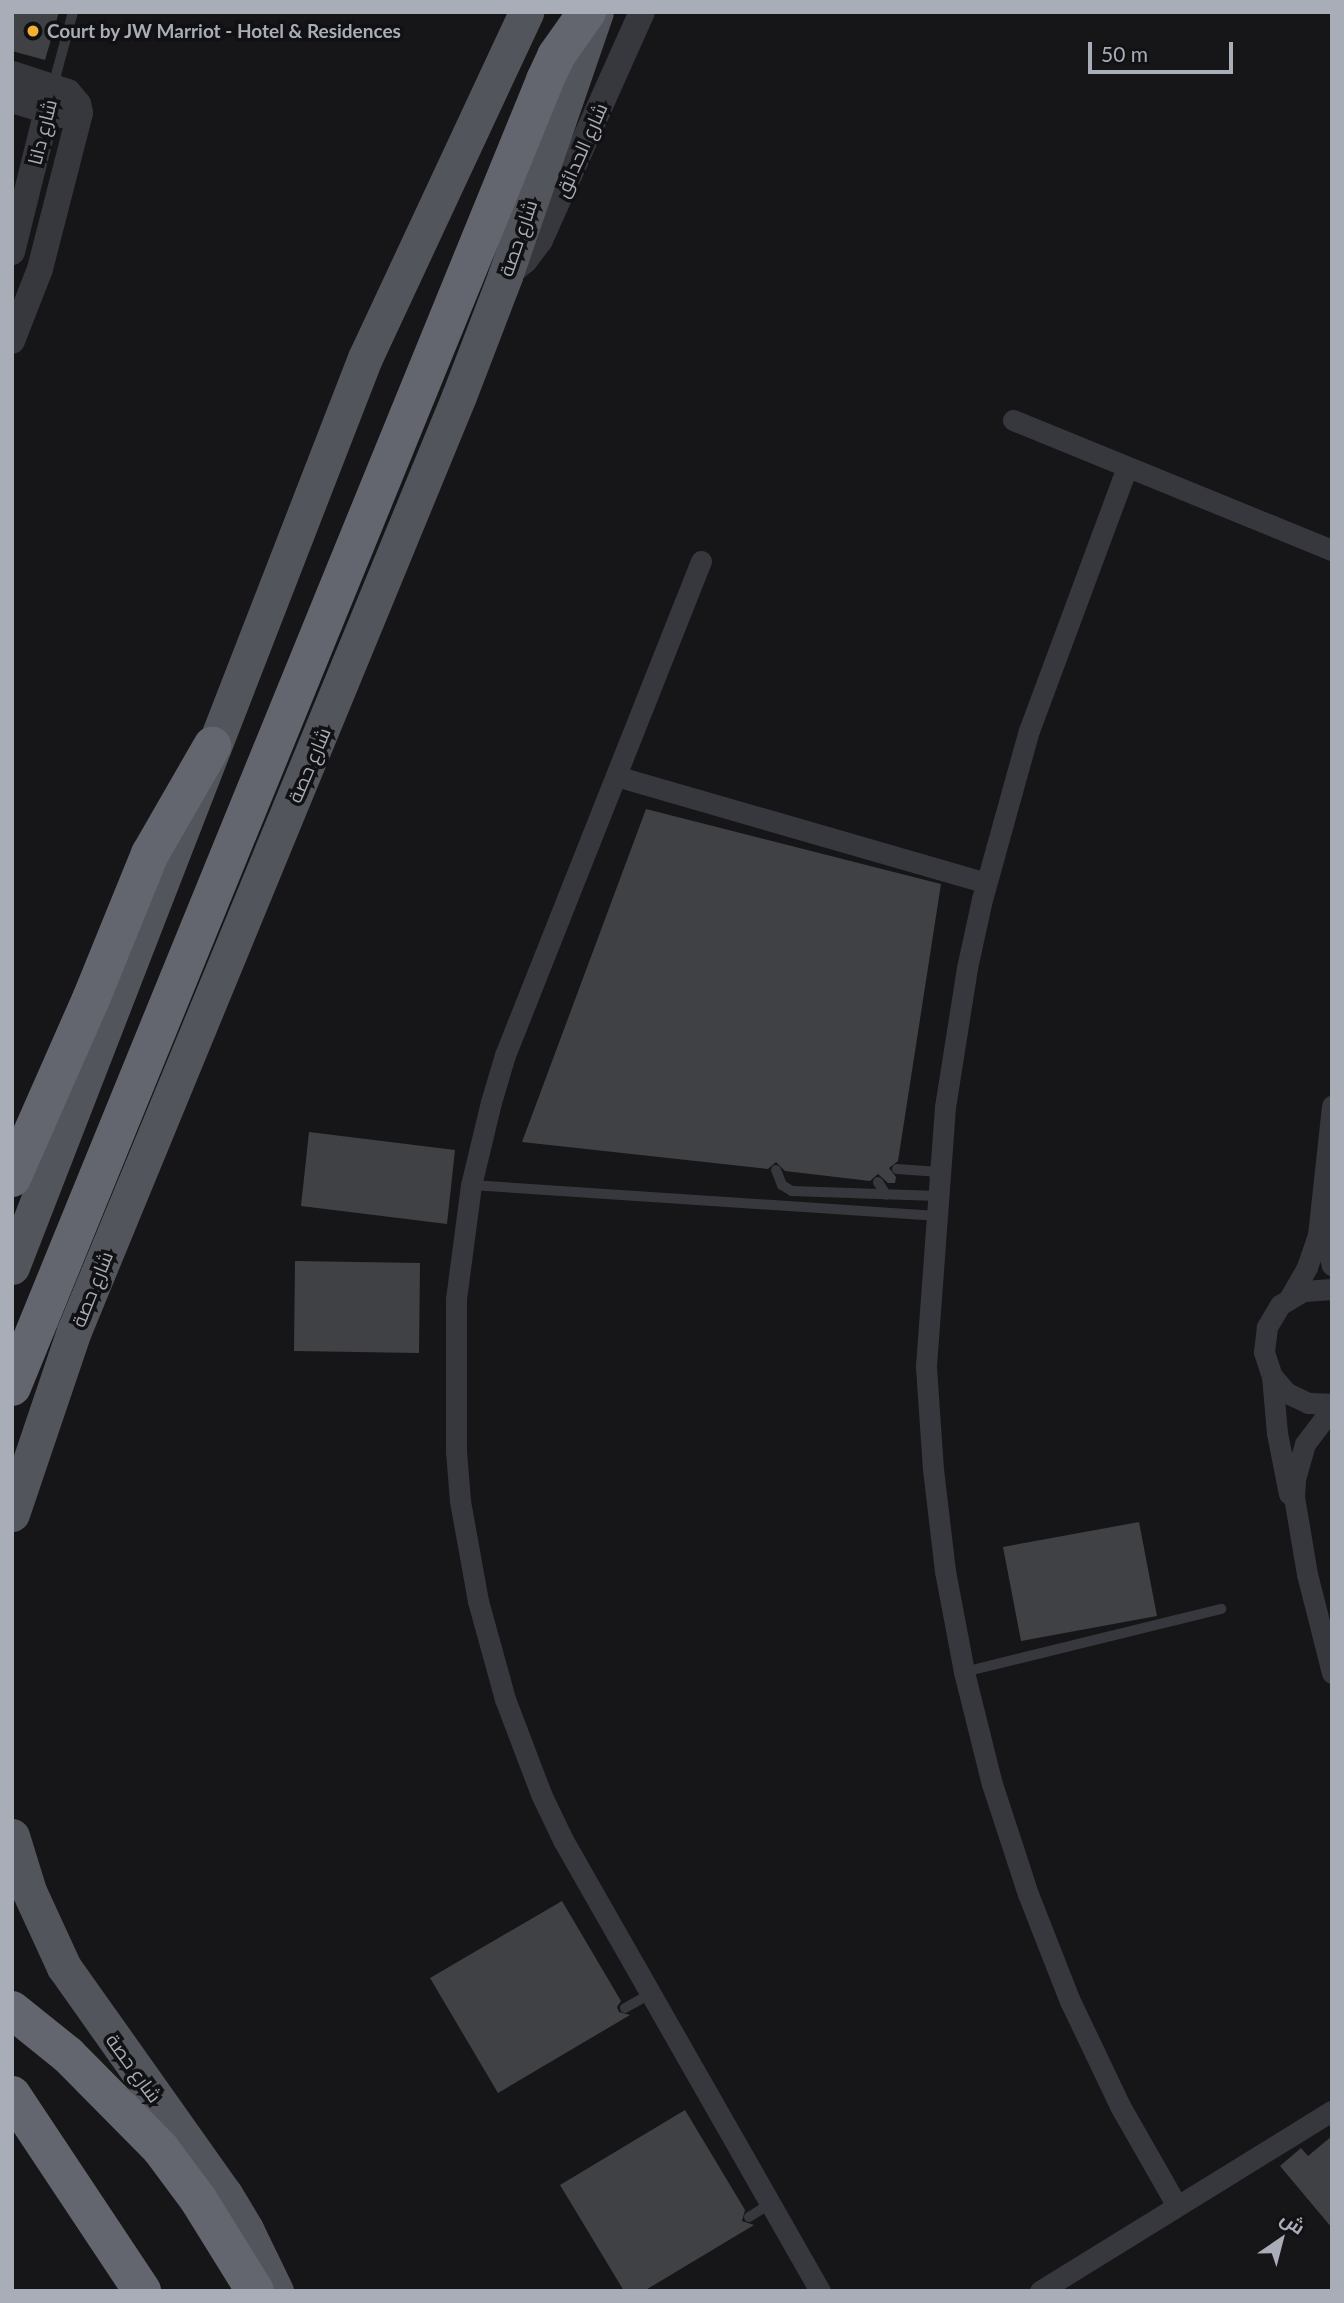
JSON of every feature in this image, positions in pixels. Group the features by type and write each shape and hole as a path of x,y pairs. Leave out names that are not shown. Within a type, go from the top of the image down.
{"highway":[{"path":"12,1387 545,80 556,56 587,12"},
{"path":"12,1178 91,999 150,854 212,746"},
{"path":"12,2010 68,2055 160,2148 198,2199 255,2291"},
{"path":"12,2095 142,2291"}],"main road":[{"path":"12,1267 212,746 365,358 526,12"},
{"name":"شارع حصة","path":"12,1514 74,1331 412,516 505,276 596,12"},
{"name":"شارع حصة","path":"12,1836 29,1891 64,1967 225,2194 246,2229 276,2291"}],"street":[{"name":"شارع الحدائق","path":"505,276 525,260 540,240 642,12"},
{"path":"12,74 50,98"},
{"name":"شارع دانا","path":"12,252 50,98 74,97 80,121 40,269 12,341"},
{"path":"12,100 50,98"},
{"path":"1013,420 1332,550"},
{"path":"1127,467 1029,730 986,883 955,1037 939,1172 926,1367 942,1546 964,1672 992,1784 1048,1948 1120,2106 1177,2206"},
{"path":"701,561 505,1055 471,1185 456,1298 453,1400 460,1501 478,1601 505,1699 541,1794 563,1840 820,2291"},
{"path":"616,776 986,883"},
{"path":"1332,1106 1322,1218 1313,1251 1290,1297 1272,1315 1264,1339 1264,1352 1272,1376 1282,1461 1332,1673"},
{"path":"1322,1218 1332,1265"},
{"path":"1290,1297 1317,1289 1332,1289"},
{"path":"1272,1376 1297,1399 1332,1406 1314,1428 1298,1461 1295,1479 1296,1516"},
{"path":"1040,2291 1332,2111"}],"lane":[{"name":"شارع دانا","path":"50,98 73,12"},
{"path":"897,1169 939,1172"},
{"path":"776,1170 782,1185 792,1191 886,1195 937,1206"},
{"path":"878,1182 886,1195"},
{"path":"471,1185 937,1206"},
{"path":"964,1672 1221,1609"},
{"path":"625,2008 650,1994"},
{"path":"749,2217 770,2204"}],"building":[{"name":"Court by JW Marriot - Hotel & Residences","path":"12,12 59,12 45,60 12,51"},
{"path":"646,809 941,884 898,1161 889,1168 896,1177 895,1183 888,1183 878,1174 870,1181 785,1171 776,1162 768,1169 522,1142"},
{"path":"309,1132 455,1150 447,1224 301,1206"},
{"path":"295,1261 420,1263 419,1353 294,1351"},
{"path":"1139,1522 1157,1616 1021,1641 1003,1547"},
{"path":"562,1901 621,2001 617,2007 619,2012 630,2015 498,2093 430,1978"},
{"path":"685,2110 745,2210 742,2221 754,2225 644,2291 624,2291 560,2185"},
{"path":"1332,2136 1332,2228 1280,2166 1301,2148 1308,2156"}],"place":[{"name":"Court by JW Marriot - Hotel & Residences","path":"33,31"}]}
